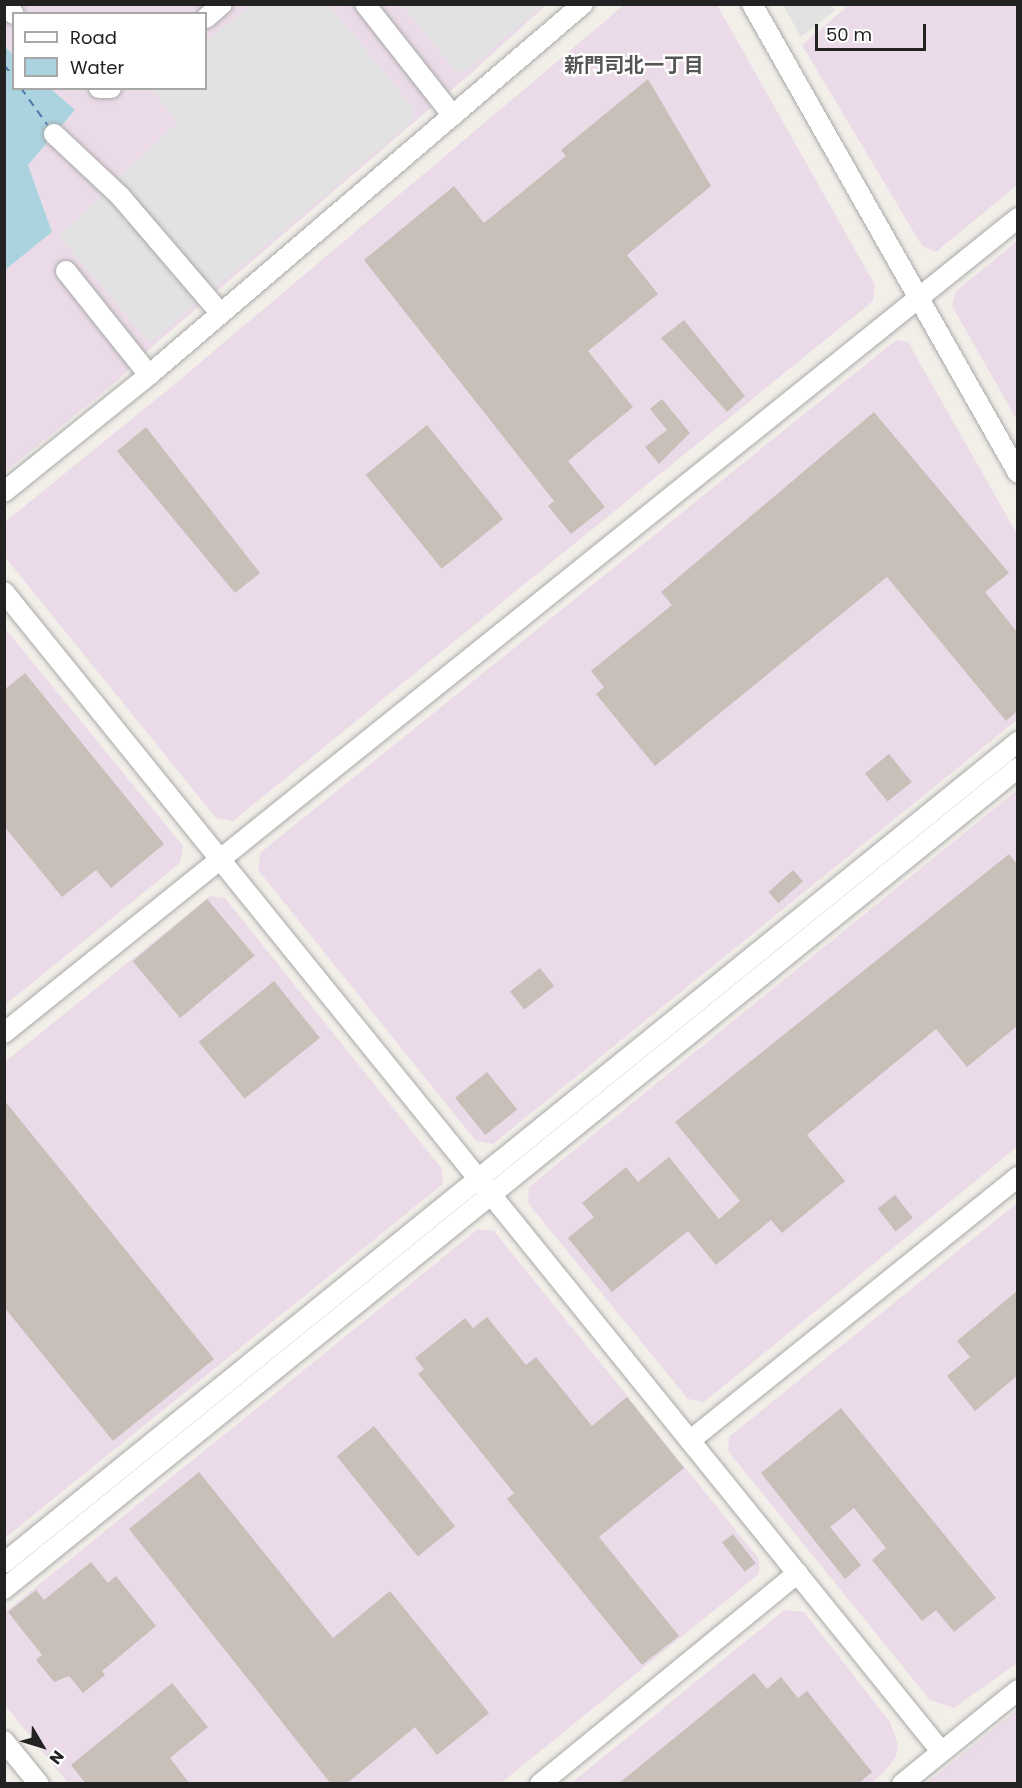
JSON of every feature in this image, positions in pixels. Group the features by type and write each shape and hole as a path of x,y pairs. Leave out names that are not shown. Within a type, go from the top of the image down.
{"street":[{"path":"207,17 222,4"},
{"path":"364,4 453,116"},
{"path":"4,492 149,375 583,4"},
{"path":"752,4 1017,473"},
{"path":"54,134 105,180 221,314"},
{"path":"4,1033 1017,218"},
{"path":"66,271 149,375"},
{"path":"4,592 222,858 492,1197 692,1439 941,1751"},
{"path":"4,1563 1017,742"},
{"path":"4,1589 492,1197 1017,768"},
{"path":"692,1439 1017,1177"},
{"path":"540,1784 798,1573"},
{"path":"902,1784 1017,1690"},
{"path":"4,1741 39,1784"}],"shaded area":[{"path":"5,5 546,5 468,76 154,345 116,382 5,472 5,270 52,232 28,165 74,110 52,90 207,90 207,12 12,12 12,53 5,46"},
{"path":"251,5 329,5 414,109 412,121 150,343 59,236 178,122 152,90 207,90 207,40"},
{"path":"402,5 542,5 467,71 456,71"},
{"path":"624,5 717,5 875,285 873,301 233,821 216,818 5,557 5,522 176,383"},
{"path":"783,5 831,5 835,10 801,37"},
{"path":"849,5 1017,5 1017,185 936,252 922,246 802,45"},
{"path":"1017,241 1017,420 952,306 955,292"},
{"path":"896,340 908,342 1017,534 1017,720 493,1144 476,1141 258,870 260,853"},
{"path":"4,627 183,846 180,863 5,1005"},
{"path":"1017,790 1017,1147 704,1402 688,1399 528,1203 529,1187"},
{"path":"210,896 225,898 442,1169 443,1184 5,1538 5,1062"},
{"path":"1017,1203 1017,1663 954,1708 930,1700 728,1451 729,1437"},
{"path":"478,1229 494,1231 759,1559 759,1574 501,1783 68,1783 5,1705 5,1612"},
{"path":"784,1610 804,1612 890,1722 898,1744 896,1757 871,1783 570,1784"},
{"path":"1017,1710 1017,1783 927,1783"}],"water":[{"path":"4,46 12,53 12,90 52,90 75,110 28,165 52,232 5,270"}],"building":[{"path":"648,79 711,186 627,255 658,294 588,351 633,407 568,461 605,507 571,534 548,506 554,501 364,260 454,186 484,223 566,156 561,150"},
{"path":"684,320 745,396 727,412 661,338"},
{"path":"662,399 690,433 659,464 645,447 667,430 650,409"},
{"path":"874,412 1009,573 985,592 1017,632 1017,711 1006,721 887,577 655,766 596,694 604,687 591,671 672,605 661,592"},
{"path":"427,425 503,519 442,569 366,475"},
{"path":"146,427 260,573 235,593 117,451"},
{"path":"25,673 164,844 111,888 96,870 62,897 4,826 4,690"},
{"path":"889,754 912,782 888,801 865,774"},
{"path":"1009,854 1017,864 1017,1026 967,1067 936,1029 807,1135 845,1181 782,1233 771,1220 716,1265 688,1231 612,1292 568,1238 594,1217 582,1203 626,1167 638,1182 669,1157 719,1219 740,1201 675,1122"},
{"path":"793,870 803,881 779,903 768,892"},
{"path":"207,899 255,956 180,1018 133,961"},
{"path":"540,968 554,986 524,1010 510,991"},
{"path":"274,981 320,1038 245,1099 199,1042"},
{"path":"487,1072 517,1109 485,1135 455,1098"},
{"path":"4,1100 214,1359 113,1441 4,1307"},
{"path":"895,1195 913,1218 896,1231 878,1209"},
{"path":"1017,1291 1017,1376 975,1411 947,1376 970,1357 957,1341"},
{"path":"487,1317 526,1365 536,1357 592,1426 627,1397 684,1468 599,1537 679,1636 642,1665 507,1499 514,1493 418,1374 424,1369 415,1358 465,1318 473,1328"},
{"path":"841,1408 996,1598 954,1632 936,1610 922,1621 872,1560 886,1548 854,1508 830,1527 861,1565 845,1579 761,1473"},
{"path":"374,1426 455,1526 418,1556 337,1456"},
{"path":"199,1472 333,1638 390,1591 489,1713 437,1755 415,1727 346,1784 331,1784 129,1529"},
{"path":"733,1534 756,1563 745,1572 722,1543"},
{"path":"91,1562 108,1583 116,1576 156,1626 102,1671 105,1675 83,1693 69,1676 54,1682 36,1660 42,1655 8,1612 36,1590 44,1600"},
{"path":"754,1673 767,1689 781,1677 798,1698 807,1691 872,1772 858,1784 618,1784"},
{"path":"172,1683 208,1727 170,1758 190,1784 86,1784 71,1765"}],"ferry route":[{"path":"4,65 12,75"},
{"path":"22,90 49,127"}],"district":[{"name":"新門司北一丁目","path":"634,65"}]}
